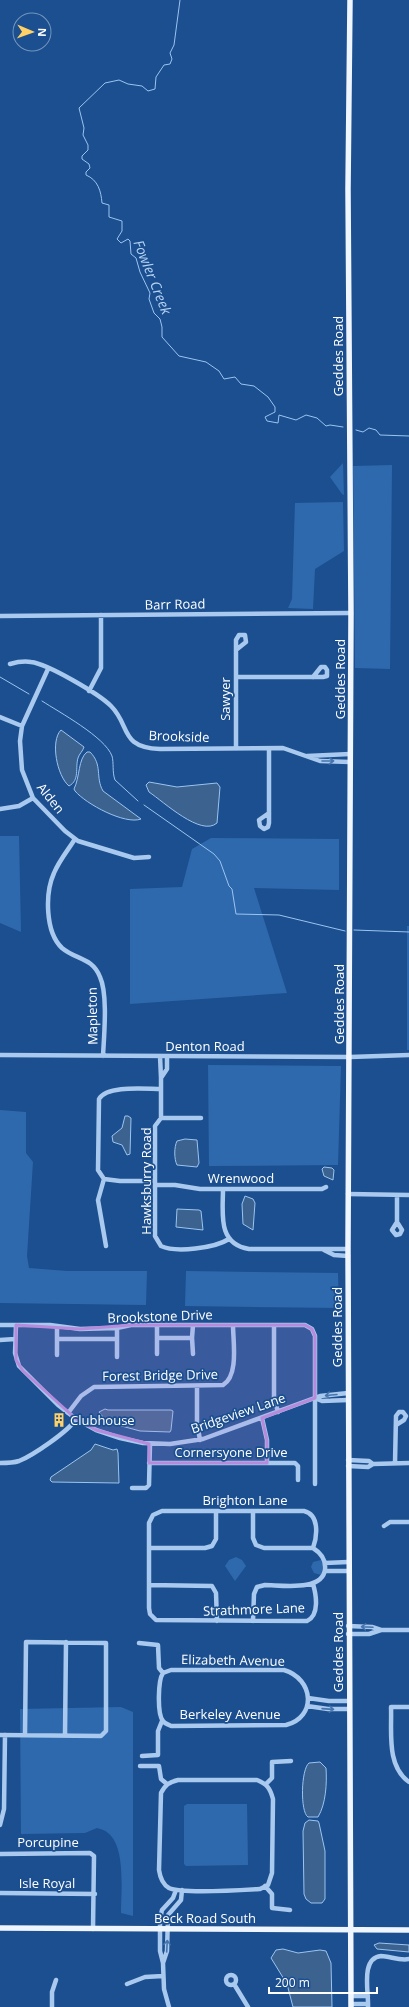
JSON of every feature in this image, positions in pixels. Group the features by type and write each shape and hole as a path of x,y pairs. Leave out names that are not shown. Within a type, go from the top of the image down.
{"main road":[{"name":"Geddes Road","path":"350,0 348,196 351,613 350,1057 348,1194 348,1634 352,1929 351,2005"},
{"name":"Beck Road South","path":"0,1928 409,1930"}],"street":[{"name":"Barr Road","path":"0,616 351,613"},
{"path":"89,691 99,673 101,664 101,615"},
{"name":"Sawyer","path":"236,650 236,748"},
{"name":"Brookside","path":"10,664 29,662 48,669 89,691 111,706 126,733 133,741 145,747 160,749 287,749 320,761 350,762"},
{"name":"Alden","path":"48,669 22,726 20,741 20,758 24,778 33,798 51,818 75,839 91,846 134,858 149,857"},
{"path":"236,677 313,677"},
{"path":"0,717 22,726"},
{"path":"269,749 269,813"},
{"name":"Brookside","path":"307,756 350,754"},
{"path":"0,809 19,806 33,798"},
{"name":"Mapleton","path":"75,839 52,879 49,891 50,927 52,934 63,949 89,962 100,977 104,992 103,1056"},
{"name":"Denton Road","path":"0,1055 350,1057 409,1055"},
{"name":"Hawksburry Road","path":"160,1056 161,1118 155,1126 156,1239 161,1246 170,1248 209,1248 229,1239"},
{"name":"Hawksburry Road","path":"161,1078 166,1069 167,1056"},
{"path":"106,1246 98,1200 104,1179 98,1170 98,1103 101,1097 107,1092 113,1090 161,1089"},
{"name":"Hawksburry Road","path":"161,1118 201,1118"},
{"name":"Wrenwood","path":"104,1179 175,1185 200,1189 322,1189 326,1187"},
{"path":"223,1189 223,1225 229,1239 238,1246 249,1249 348,1249"},
{"path":"348,1194 409,1195"},
{"path":"397,1195 397,1222"},
{"path":"323,1249 334,1255 348,1256"},
{"name":"Brookstone Drive","path":"0,1325 50,1325 69,1328 117,1328 131,1325 307,1325 312,1329 316,1336 315,1398"},
{"name":"Bridgeview Lane","path":"16,1325 16,1360 23,1371 76,1419 96,1430 120,1438 150,1444 178,1444 200,1440 320,1396 348,1393"},
{"path":"157,1325 157,1354"},
{"path":"193,1325 193,1354"},
{"name":"Forest Bridge Drive","path":"68,1413 81,1396 94,1388 220,1386 228,1382 232,1377 233,1325"},
{"path":"274,1325 274,1398 278,1412"},
{"path":"57,1327 57,1355"},
{"path":"117,1328 117,1356"},
{"path":"57,1338 117,1339"},
{"path":"157,1338 192,1338"},
{"path":"0,1340 15,1340"},
{"path":"197,1387 197,1427 200,1440"},
{"path":"315,1398 315,1484"},
{"name":"Bridgeview Lane","path":"315,1398 322,1401 348,1400"},
{"path":"262,1418 267,1440 267,1463"},
{"path":"0,1462 18,1461 26,1457 71,1428 76,1419"},
{"path":"395,1463 396,1425"},
{"path":"132,1488 148,1487 150,1444"},
{"path":"348,1460 369,1461 373,1464"},
{"name":"Cornersyone Drive","path":"149,1463 296,1464 298,1467 298,1480"},
{"path":"348,1466 368,1467 373,1464 409,1463"},
{"name":"Brighton Lane","path":"149,1548 149,1523 153,1515 162,1511 308,1512 315,1521 316,1542 314,1548"},
{"path":"216,1511 216,1539 212,1546 205,1548 149,1548 149,1585 212,1586 216,1593 216,1622"},
{"path":"253,1511 254,1540 258,1546 264,1548 314,1548 321,1554 325,1567 319,1581 313,1584 265,1585 257,1587 254,1594 253,1621"},
{"path":"384,1526 390,1522 409,1522"},
{"path":"325,1567 348,1562"},
{"path":"325,1567 348,1571"},
{"name":"Strathmore Lane","path":"149,1585 149,1611 154,1619 161,1621 216,1622 302,1621 310,1619 316,1608 316,1592 313,1584"},
{"path":"348,1626 372,1627 381,1630 409,1630"},
{"path":"348,1634 369,1634 381,1630"},
{"path":"0,1825 4,1809 2,1782 2,1735 101,1736 106,1731 106,1643 26,1642 25,1735"},
{"path":"65,1735 66,1642"},
{"path":"139,1643 158,1645 159,1668 163,1673 159,1681 160,1715 164,1722 158,1731 158,1755 142,1756"},
{"name":"Elizabeth Avenue","path":"163,1673 171,1670 284,1670 300,1678 306,1688 307,1702"},
{"path":"307,1702 349,1701"},
{"path":"307,1702 328,1709 349,1709"},
{"name":"Berkeley Avenue","path":"164,1722 171,1726 286,1725 300,1717 307,1702"},
{"path":"409,1707 391,1706 394,1760 400,1773 409,1782"},
{"path":"265,1784 272,1778 272,1762 291,1761"},
{"path":"140,1766 159,1766 161,1779 166,1785"},
{"path":"178,1780 257,1780 271,1789 273,1799 271,1878 266,1886 260,1889 176,1890 164,1883 160,1878 159,1870 161,1793 166,1785 178,1780"},
{"name":"Porcupine","path":"0,1854 90,1853 94,1856 94,1894"},
{"path":"266,1886 272,1894 272,1908 290,1910"},
{"path":"169,2007 164,1994 163,1963 160,1951 160,1929 162,1910 173,1898 176,1890"},
{"path":"163,1963 167,1951 168,1913 181,1900 182,1890"},
{"name":"Isle Royal","path":"0,1893 94,1894"},
{"path":"93,1929 94,1894"},
{"path":"351,2005 368,2005 367,1969 373,1960 381,1956 394,1959 409,1959"},
{"path":"127,1984 145,1977 163,1976"},
{"path":"52,2007 52,1992 56,1980"},
{"path":"234,1984 248,2007"},
{"path":"351,1996 368,1996"}],"highlighted area":[{"path":"16,1325 80,1329 131,1325 305,1325 312,1329 315,1336 315,1398 262,1418 267,1440 267,1463 149,1463 149,1444 96,1430 76,1419 23,1371 16,1360"}],"shaded area":[{"path":"343,463 344,495 330,477"},
{"path":"392,465 390,669 355,668 353,466"},
{"path":"343,502 344,551 315,569 313,609 288,608 292,599 295,503"},
{"path":"61,730 84,747 78,758 75,780 69,786 61,775 56,758 56,742"},
{"path":"87,752 90,752 94,757 98,766 99,781 103,791 141,819 125,819 106,812 88,802 75,791 74,789 82,759"},
{"path":"149,782 177,787 217,783 220,787 217,823 210,826 192,822 149,792 146,785"},
{"path":"0,836 19,836 21,932 0,923"},
{"path":"211,838 339,839 339,890 254,888 287,993 130,1004 130,889 182,887 192,849"},
{"path":"407,926 409,926 409,1050 407,1050"},
{"path":"208,1065 341,1066 338,1165 209,1166"},
{"path":"0,1110 26,1112 26,1153 33,1162 27,1256 29,1268 67,1271 147,1271 146,1305 0,1303"},
{"path":"125,1116 131,1118 130,1154 127,1155 122,1145 113,1142 112,1136 122,1128"},
{"path":"185,1139 197,1140 199,1163 197,1167 177,1165 175,1156 176,1144 177,1141"},
{"path":"324,1167 332,1168 334,1170 333,1180 324,1176 322,1169"},
{"path":"245,1196 253,1199 255,1203 253,1230 243,1224 242,1204"},
{"path":"177,1209 201,1211 203,1230 176,1227"},
{"path":"186,1271 338,1273 339,1308 185,1306"},
{"path":"105,1409 171,1410 173,1411 171,1430 170,1432 140,1431 103,1421 103,1417 99,1412"},
{"path":"95,1444 113,1450 117,1449 119,1483 52,1482 50,1480 51,1477 91,1450"},
{"path":"236,1557 242,1560 246,1566 235,1581 225,1566 229,1560"},
{"path":"321,1560 323,1566 321,1575 314,1573 311,1567 313,1562"},
{"path":"121,1707 133,1712 133,1916 121,1913 122,1882 120,1859 118,1848 114,1840 107,1832 97,1828 85,1833 21,1834 20,1709"},
{"path":"320,1762 326,1768 326,1787 323,1806 318,1817 308,1817 305,1813 302,1790 304,1773 309,1763"},
{"path":"187,1804 247,1804 248,1865 186,1866 184,1864 184,1806"},
{"path":"309,1820 318,1821 325,1851 325,1899 322,1903 311,1903 306,1899 304,1894 303,1831 305,1823"},
{"path":"379,1943 409,1945 409,1952 377,1949 374,1945"},
{"path":"283,1949 298,1953 320,1950 326,1951 331,1963 332,2007 293,2007 287,1984 271,1958 276,1950"}],"waterway":[{"name":"Fowler Creek","path":"180,0 174,45 170,53 172,59 170,64 164,65 156,77 155,89 148,91 142,86 128,84 119,80 105,83 79,108 84,128 83,135 88,145 88,150 82,156 82,159 89,164 90,168 86,172 86,175 90,177 98,186 102,203 109,205 109,217 122,221 122,231 117,239 121,243 128,239 130,241 131,254 136,258 140,272 150,293 149,299 154,313 160,319 162,337 179,356 206,362 219,371 224,379 235,377 241,384 254,386 268,397 275,407 275,412 265,417 267,421 278,423 279,415 296,420 306,415 317,418 326,426 330,425 343,427"},
{"name":"Fowler Creek","path":"356,430 363,432 369,428 376,430 380,435 409,436"},
{"path":"0,677 29,694"},
{"path":"42,701 91,733 108,749 112,756 115,780 138,801"},
{"path":"144,805 214,854 220,861 229,886 232,889 236,914 279,915 345,931"},
{"path":"354,930 409,932"}],"place":[{"name":"Clubhouse","path":"59,1420"}]}
